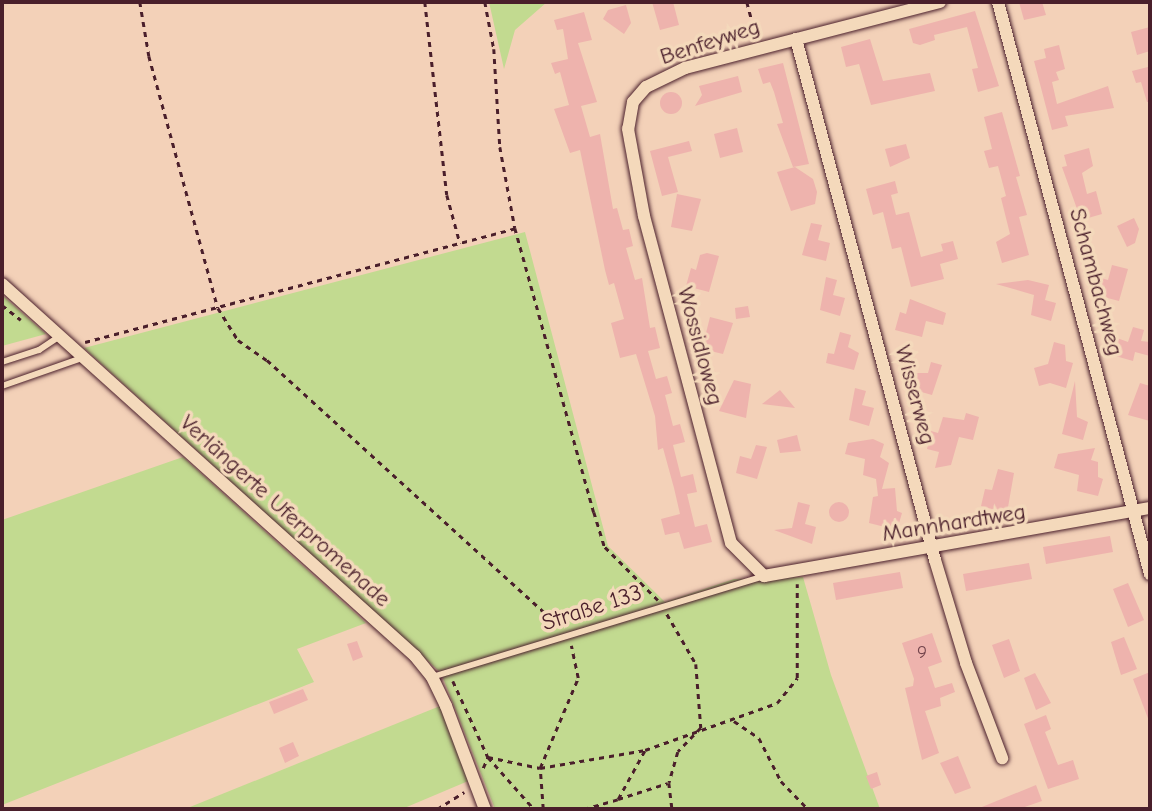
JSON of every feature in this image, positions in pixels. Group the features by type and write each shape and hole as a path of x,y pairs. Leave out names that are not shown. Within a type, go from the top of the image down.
{"street":[{"name":"Benfeyweg","path":"629,113 638,94 653,82 759,46 940,2"},
{"name":"Schambachweg","path":"998,2 1150,573"},
{"name":"Wisserweg","path":"796,38 966,663 1002,758"},
{"name":"Wossidloweg","path":"629,113 628,129 644,216 727,532 739,556 764,576"},
{"name":"Verlängerte Uferpromenade","path":"2,284 78,355 368,612 432,677 485,809"},
{"name":"Mannhardtweg","path":"764,576 1150,508"}],"lane":[{"path":"2,362 39,350 58,337"},
{"path":"2,386 78,355"},
{"name":"Straße 133","path":"432,677 662,604 764,576"}],"path":[{"path":"140,2 149,56 218,308 238,340 267,360 568,634 578,678 540,768 543,809"},
{"path":"425,2 447,195 460,243"},
{"path":"485,2 494,49 500,147 515,229 605,547 662,604 696,664 701,728 678,752 669,783 672,809"},
{"path":"747,2 759,46"},
{"path":"78,355 81,343 515,229"},
{"path":"488,757 540,768 645,750 701,728 734,721 777,703 797,678 797,570"},
{"path":"448,672 488,757 534,809"},
{"path":"734,721 759,738 781,781 807,809"},
{"path":"618,799 645,750"},
{"path":"437,809 476,784 488,757"},
{"path":"584,809 669,783"}],"green space":[{"path":"489,2 547,2 515,30 504,69"},
{"path":"525,232 608,546 665,602 734,579 803,577 831,675 880,809 495,809 441,673 84,348"},
{"path":"2,295 11,303 46,334 2,346"},
{"path":"183,457 366,623 297,649 314,682 2,805 2,520"},
{"path":"440,706 473,779 402,809 185,809"}],"building":[{"path":"652,2 673,2 679,25 660,30"},
{"path":"1019,2 1042,2 1046,15 1024,20"},
{"path":"626,5 631,23 624,34 603,19 608,10"},
{"path":"975,11 999,86 978,92 972,69 978,68 967,27 934,35 935,40 920,45 913,43 909,29"},
{"path":"584,12 592,40 578,43 597,102 581,106 590,137 600,134 613,209 617,208 623,230 629,229 633,246 626,248 635,280 642,278 650,328 655,327 660,348 648,351 656,379 667,376 672,393 665,395 673,426 680,424 685,442 673,445 681,477 693,474 697,492 687,494 695,527 707,524 712,542 684,549 679,532 665,535 661,519 680,514 674,488 663,448 658,450 655,416 636,354 620,358 611,323 624,319 614,283 609,285 605,270 580,150 570,153 554,109 569,105 560,72 555,74 551,63 568,59 563,29 557,30 554,20"},
{"path":"1150,27 1150,51 1137,55 1131,32"},
{"path":"870,39 883,81 930,73 935,91 871,105 859,64 846,67 841,47"},
{"path":"1059,45 1065,69 1056,72 1059,80 1052,82 1057,104 1108,86 1114,108 1065,116 1068,126 1052,130 1034,61 1046,58 1044,49"},
{"path":"783,63 809,164 793,167 777,124 783,123 774,92 770,82 763,84 758,69"},
{"path":"1148,67 1150,102 1147,102 1141,82 1136,83 1132,71"},
{"path":"738,76 742,92 695,106 702,95 699,86"},
{"path":"671,92 679,95 682,103 679,111 671,114 663,111 660,103 663,95"},
{"path":"1002,112 1020,176 1016,177 1027,215 1019,217 1029,255 1002,263 996,242 1010,234 1001,198 1006,196 998,166 989,168 984,151 992,149 984,117"},
{"path":"737,128 743,152 720,158 714,134"},
{"path":"689,141 692,151 668,157 678,192 662,196 650,151"},
{"path":"906,144 910,158 890,167 885,149"},
{"path":"1089,148 1093,166 1082,173 1087,194 1096,191 1102,214 1081,220 1062,167 1067,166 1064,155"},
{"path":"795,167 813,179 817,192 815,204 791,211 777,172"},
{"path":"895,181 898,193 891,195 896,215 909,212 921,257 943,251 941,244 953,241 958,259 940,264 944,279 911,287 901,247 892,249 883,212 873,215 866,189"},
{"path":"677,194 701,199 692,231 671,227"},
{"path":"1134,218 1139,229 1135,243 1127,247 1117,226"},
{"path":"811,223 822,225 818,240 830,243 826,261 802,255"},
{"path":"707,253 719,256 709,292 686,286 691,268 696,270 700,255"},
{"path":"1112,265 1128,269 1119,301 1096,295 1101,278 1108,280"},
{"path":"826,277 837,280 833,295 845,298 840,316 820,310"},
{"path":"1028,280 1049,285 1045,300 1056,303 1051,321 1031,315 1034,295 996,284"},
{"path":"910,299 946,313 943,325 926,321 922,337 895,330 900,312 906,314"},
{"path":"748,306 750,317 736,319 735,308"},
{"path":"710,317 733,323 723,354 702,349"},
{"path":"1133,327 1144,330 1141,341 1150,342 1150,356 1135,352 1133,361 1112,355 1117,338 1128,342"},
{"path":"840,332 851,335 848,347 859,353 854,370 826,363 828,353 834,354"},
{"path":"1054,342 1065,345 1066,361 1073,363 1066,388 1050,383 1039,386 1034,368 1048,364"},
{"path":"931,362 942,365 932,395 911,389 915,373 928,373"},
{"path":"734,380 751,384 746,418 719,411"},
{"path":"1075,381 1077,417 1088,422 1083,440 1062,434"},
{"path":"1140,383 1150,386 1150,421 1128,415"},
{"path":"855,388 866,391 862,405 874,408 869,426 849,420"},
{"path":"780,390 795,408 762,404"},
{"path":"966,413 979,417 973,440 959,437 951,465 935,468 939,452 927,449 931,431 938,433 943,417 964,420"},
{"path":"797,435 801,451 780,453 777,440"},
{"path":"873,439 884,444 880,457 889,463 882,489 895,488 897,511 902,513 897,530 869,523 873,497 878,496 876,479 863,475 865,459 845,454 848,443"},
{"path":"756,445 767,447 757,479 736,473 740,456 751,459"},
{"path":"1095,448 1091,460 1098,462 1098,477 1103,479 1098,496 1077,491 1079,475 1054,468 1058,454"},
{"path":"998,469 1014,473 1007,513 981,506 985,489 992,490"},
{"path":"798,502 810,505 805,524 816,527 812,544 774,530 792,528"},
{"path":"839,502 846,505 849,512 846,519 839,522 832,519 829,512 832,505"},
{"path":"1110,536 1113,552 1046,564 1043,547"},
{"path":"1029,563 1032,579 966,591 963,574"},
{"path":"900,572 903,588 836,600 833,583"},
{"path":"1128,583 1144,620 1128,627 1113,589"},
{"path":"932,633 942,662 928,667 935,688 952,683 955,692 940,698 941,706 925,711 939,753 922,760 905,688 913,686 914,679 902,643"},
{"path":"1124,637 1137,669 1121,675 1111,642"},
{"path":"1009,639 1020,671 1004,678 992,645"},
{"path":"357,641 363,657 353,661 347,644"},
{"path":"1150,672 1150,721 1149,721 1133,679"},
{"path":"1035,673 1051,703 1036,710 1024,678"},
{"path":"303,689 308,700 274,714 269,702"},
{"path":"1046,715 1051,729 1045,732 1058,765 1073,760 1079,779 1048,789 1024,724"},
{"path":"293,742 299,756 285,763 279,748"},
{"path":"958,756 971,788 955,794 940,763"},
{"path":"877,772 881,785 871,789 866,776"},
{"path":"1036,785 1042,801 1019,809 977,809"}]}
